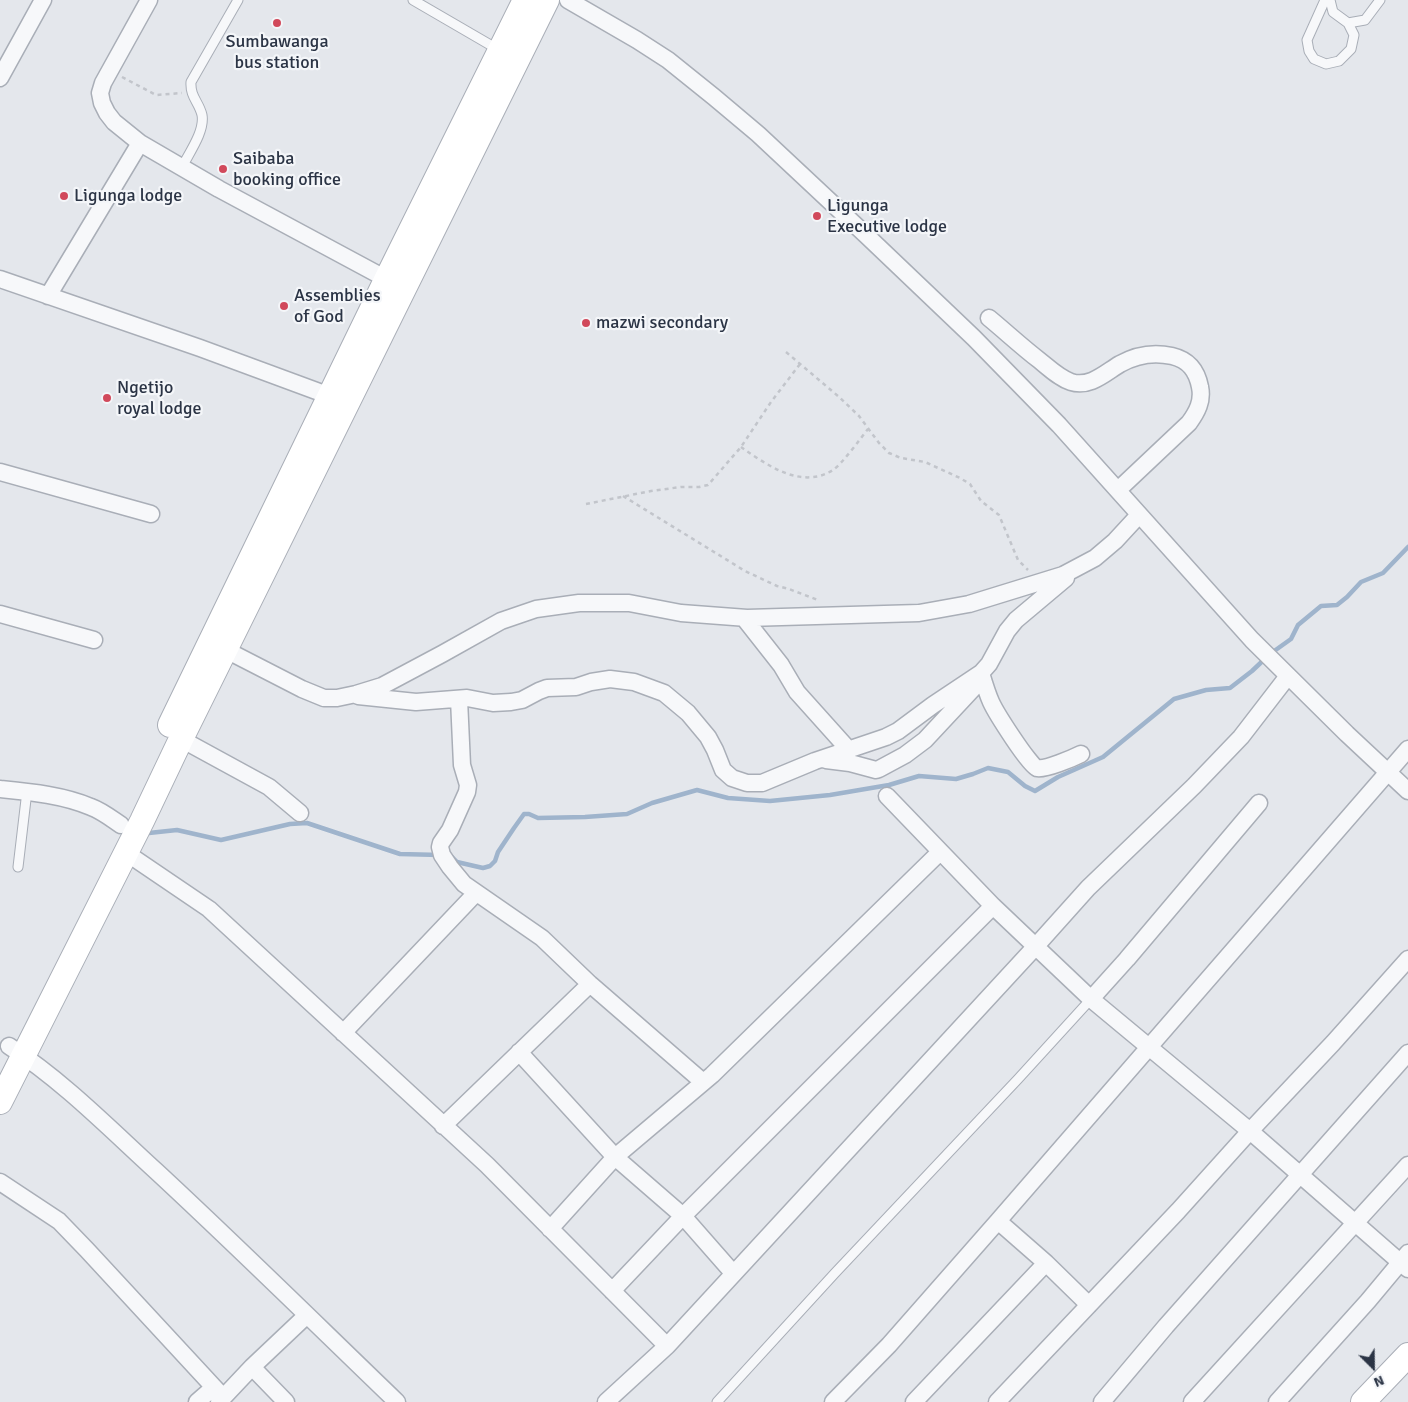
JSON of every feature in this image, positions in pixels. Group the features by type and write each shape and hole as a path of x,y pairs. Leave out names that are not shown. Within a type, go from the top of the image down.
{"main road":[{"path":"11,1055 142,821 347,403 396,284 500,51 525,0"},
{"path":"0,1102 11,1055 330,396 396,284 547,0"},
{"path":"1363,1402 1408,1355"}],"street":[{"path":"0,78 43,0"},
{"path":"149,0 103,83 100,93 102,103 114,122 140,143 219,189 396,284"},
{"path":"563,0 568,0 668,60 758,134 974,338 1059,425 1272,661 1408,791"},
{"path":"48,296 140,143"},
{"path":"0,279 330,396"},
{"path":"989,318 1049,369 1060,377 1072,382 1084,383 1096,379 1121,364 1148,354 1180,358 1191,365 1198,378 1201,390 1197,412 1189,423 1118,490"},
{"path":"0,472 151,514"},
{"path":"226,650 302,689 324,698 337,698 382,686 501,621 536,609 579,603 628,603 681,613 744,618 919,614 969,604 1063,575 1095,558 1115,541 1139,515"},
{"path":"822,759 850,763 876,770 905,755 925,740 982,676 1016,620 1081,566"},
{"path":"0,614 94,640"},
{"path":"744,618 775,657 797,692 849,750"},
{"path":"350,695 416,702 467,698 493,703 522,700 547,688 576,687 610,679 634,682 664,693 688,713 708,737 723,770 732,778 747,783 762,782 886,737 898,731 933,705 982,676"},
{"path":"982,676 991,703 1025,754 1036,767 1052,765 1081,754"},
{"path":"606,1402 666,1346 1088,888 1194,786 1241,737 1288,676"},
{"path":"459,699 462,765 468,785 467,792 450,830 441,843 442,855 464,884 542,938 590,984 703,1082"},
{"path":"181,739 269,787 300,813"},
{"path":"833,1402 889,1345 1408,750"},
{"path":"0,789 27,791 66,799 92,807 121,825"},
{"path":"887,796 993,906 1091,999 1250,1131 1355,1224 1405,1262 1276,1402"},
{"path":"1091,999 1260,803"},
{"path":"125,852 209,909 486,1166 666,1346"},
{"path":"550,1229 615,1157 703,1082 940,852"},
{"path":"343,1033 476,893"},
{"path":"612,1291 683,1216 993,906"},
{"path":"997,1402 1178,1212 1408,959"},
{"path":"444,1126 590,984"},
{"path":"519,1052 615,1157 683,1216 733,1273"},
{"path":"1102,1402 1166,1326 1408,1053"},
{"path":"11,1055 50,1075 129,1146 397,1402"},
{"path":"1192,1402 1408,1165"},
{"path":"0,1182 59,1221 93,1256 218,1396"},
{"path":"998,1221 1089,1304"},
{"path":"914,1402 1046,1263"},
{"path":"197,1402 218,1396 307,1315"},
{"path":"252,1367 286,1402"}],"lane":[{"path":"182,167 200,133 202,117 191,92 191,82 238,0"},
{"path":"413,0 500,51"},
{"path":"1325,0 1307,40 1309,51 1314,59 1326,64 1339,61 1351,49 1354,35 1348,23 1333,12 1330,0"},
{"path":"1348,23 1365,20 1380,0"},
{"path":"18,867 27,791"},
{"path":"717,1402 835,1273 1018,1080 1091,999"}],"path":[{"path":"110,70 156,95 191,92"},
{"path":"786,352 859,416 889,453 901,458 925,462 970,484 982,501 999,515 1018,560 1043,582"},
{"path":"586,504 622,496 708,485 741,447 771,402 800,364"},
{"path":"741,447 785,474 809,478 822,475 834,469 868,429"},
{"path":"622,496 745,571 777,586 824,603"}],"waterway":[{"path":"452,857 457,862 483,868 490,866 524,814 538,818 627,814 652,803 697,790 728,798 770,801 830,795 889,785 919,776 956,779 988,768 1008,772 1025,786 1035,791 1058,777 1103,757 1174,699 1206,690 1230,688 1291,639 1298,625 1321,606 1337,605 1361,582 1383,573 1408,547"},
{"path":"149,833 177,830 221,840 290,824 307,823 400,854 440,855"}],"place":[{"name":"Sumbawanga bus station","path":"277,23"},
{"name":"Saibaba booking office","path":"223,169"},
{"name":"Ligunga lodge","path":"64,196"},
{"name":"Ligunga Executive lodge","path":"817,216"},
{"name":"Assemblies of God","path":"284,306"},
{"name":"mazwi secondary","path":"586,323"},
{"name":"Ngetijo royal lodge","path":"107,398"}]}
